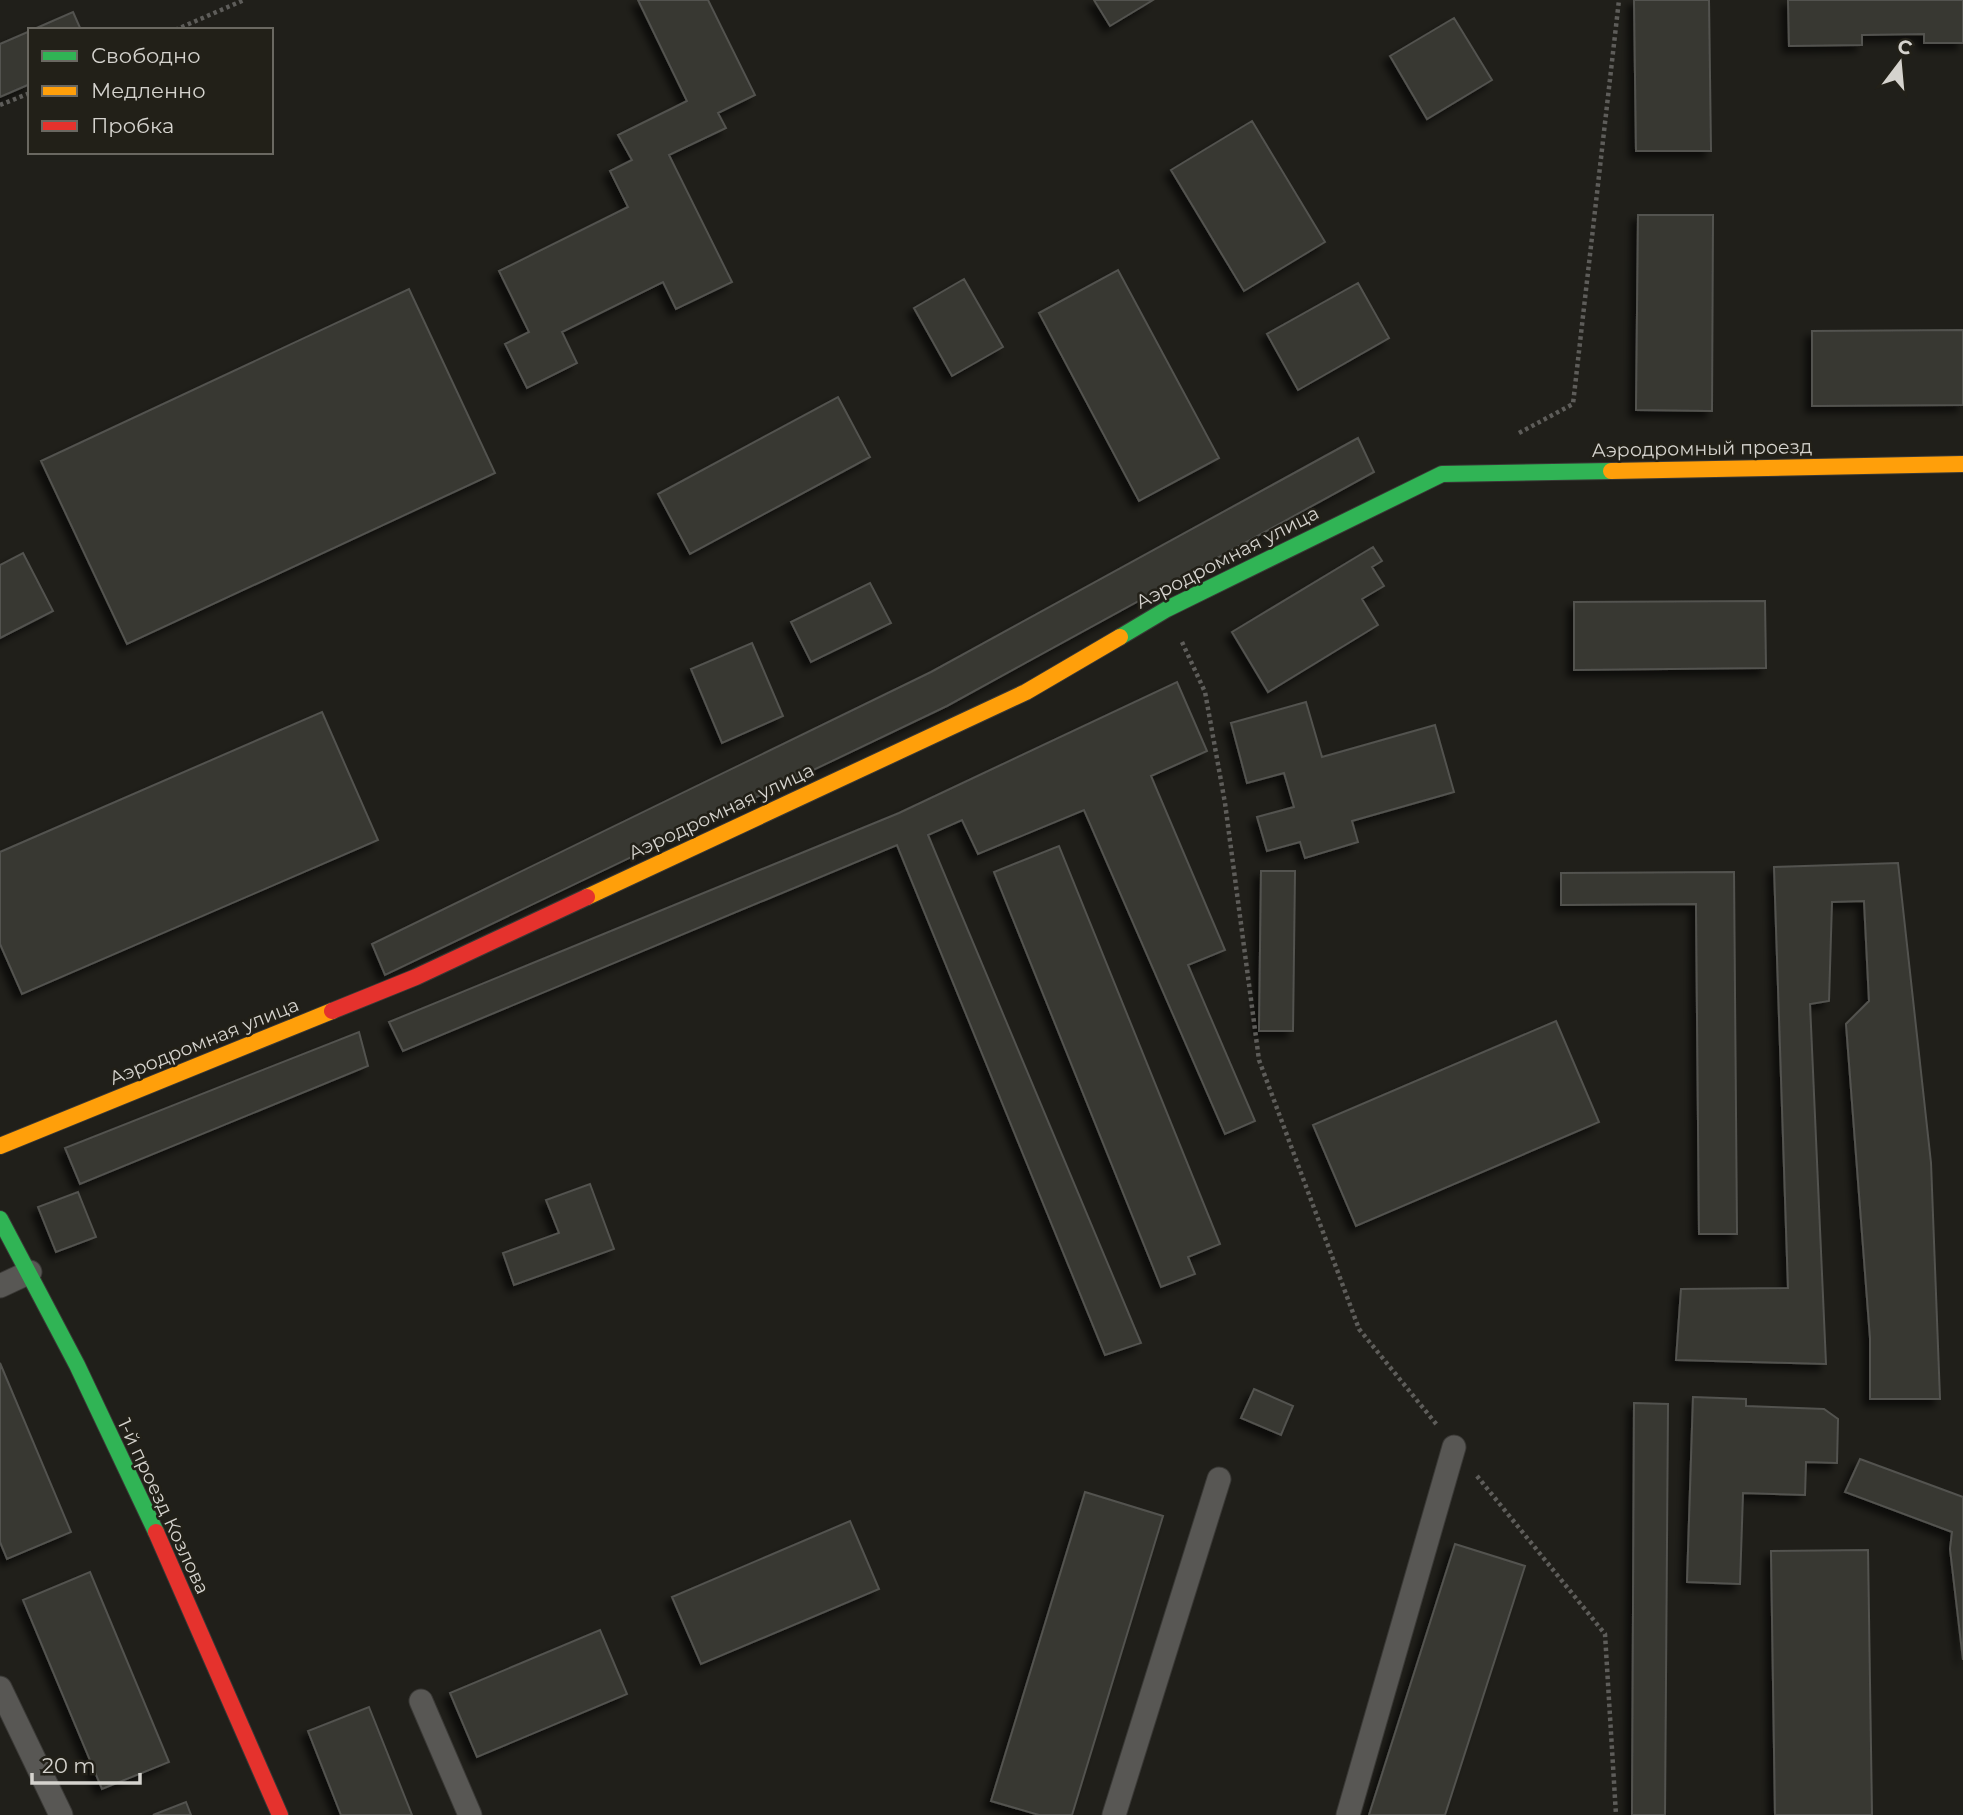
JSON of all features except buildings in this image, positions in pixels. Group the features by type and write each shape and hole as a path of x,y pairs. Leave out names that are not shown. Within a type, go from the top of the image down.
{"street":[{"name":"Аэродромный проезд","path":"1441,474 1963,464"},
{"name":"Аэродромная улица","path":"0,1146 416,977 1026,692 1167,609 1441,474"},
{"name":"1-й проезд Козлова","path":"0,1219 30,1272 161,1543 280,1815"}],"lane":[{"path":"0,1286 30,1272"},
{"path":"1348,1815 1454,1447"},
{"path":"1114,1815 1219,1479"},
{"path":"0,1688 61,1815"},
{"path":"421,1701 470,1815"}],"path":[{"path":"180,28 244,0"},
{"path":"1513,436 1573,404 1619,0"},
{"path":"0,106 28,94"},
{"path":"1167,609 1205,692 1229,830 1259,1060 1359,1329 1605,1634 1616,1815"}],"traffic: fast":[{"path":"1120,637 1167,609 1442,474 1611,471"},
{"path":"0,1219 77,1365 156,1532"}],"traffic: slow":[{"path":"1611,471 1963,464"},
{"path":"587,897 1026,692 1120,637"},
{"path":"0,1146 332,1011"}],"traffic: jam":[{"path":"332,1011 416,977 587,897"},
{"path":"156,1532 280,1815"}]}
